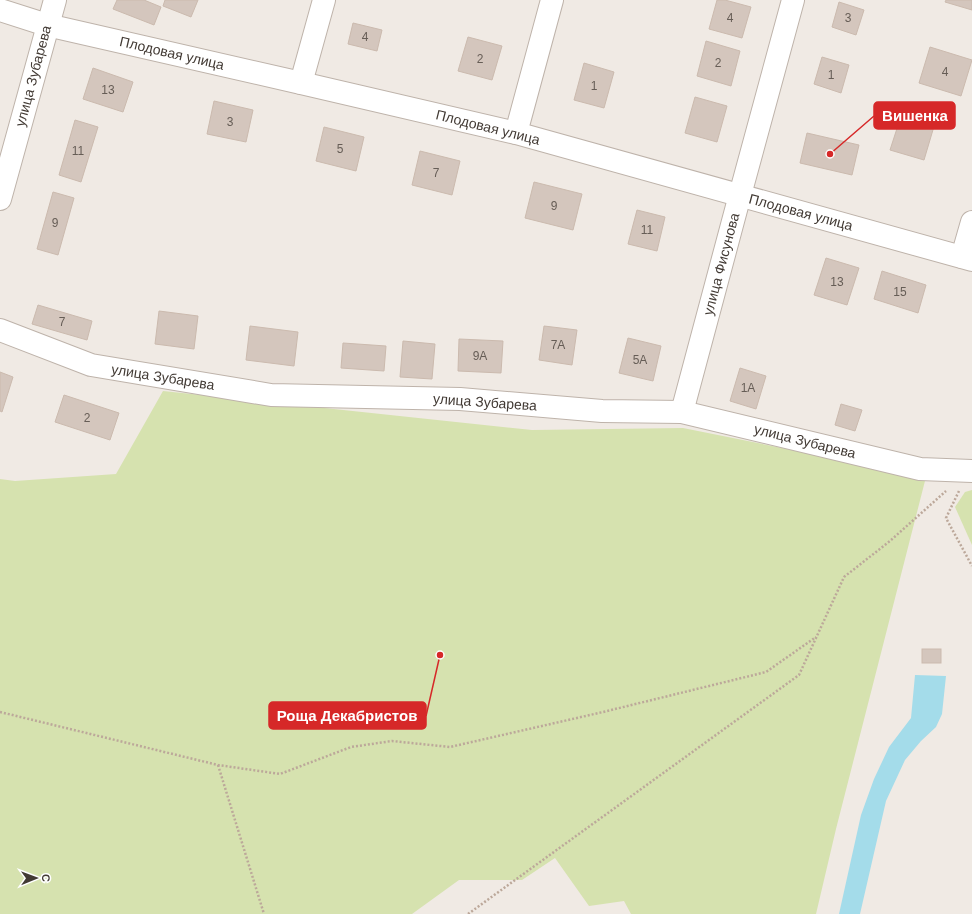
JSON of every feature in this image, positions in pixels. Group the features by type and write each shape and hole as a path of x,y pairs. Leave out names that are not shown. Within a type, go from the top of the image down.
{"street":[{"name":"улица Зубарева","path":"0,199 55,0"},
{"path":"301,83 324,0"},
{"path":"516,133 552,0"},
{"name":"улица Фисунова","path":"682,412 793,0"},
{"name":"Плодовая улица","path":"0,10 47,25 516,133 967,258"},
{"path":"967,258 972,222"},
{"name":"улица Зубарева","path":"0,330 91,365 271,395 460,399 602,411 682,412 920,469 971,471"}],"path":[{"path":"971,471 946,518 972,566"},
{"path":"468,914 798,675 844,577 890,541 971,471"},
{"path":"0,712 218,765 280,774 351,747 392,741 450,747 603,712 766,672 816,637"},
{"path":"218,765 264,914"}],"green space":[{"path":"163,391 532,430 683,428 926,477 836,829 816,914 631,914 624,901 589,906 555,858 522,880 459,880 412,914 0,914 0,479 15,481 116,474"},
{"path":"972,490 972,545 955,507 965,492"}],"water":[{"path":"915,675 946,676 942,714 936,727 921,741 905,760 886,801 860,914 839,914 861,815 874,779 889,747 911,718"}],"building":[{"path":"117,0 144,0 161,7 154,25 113,9"},
{"path":"165,0 198,0 191,17 163,6"},
{"path":"717,0 725,0 751,7 742,38 709,29"},
{"path":"946,0 972,0 972,10 945,2"},
{"path":"839,2 864,10 856,35 832,27"},
{"path":"353,23 382,30 377,51 348,44"},
{"path":"468,37 502,46 492,80 458,71"},
{"path":"706,41 740,51 731,86 697,76"},
{"path":"930,47 972,60 961,96 919,83"},
{"path":"822,57 849,65 841,93 814,84"},
{"path":"584,63 614,72 604,108 574,100"},
{"path":"93,68 133,82 123,112 83,99"},
{"path":"695,97 727,106 717,142 685,133"},
{"path":"214,101 253,110 246,142 207,134"},
{"path":"902,113 935,123 924,160 890,150"},
{"path":"75,120 98,127 81,182 59,175"},
{"path":"324,127 364,137 356,171 316,161"},
{"path":"807,133 859,145 852,175 800,163"},
{"path":"420,151 460,161 452,195 412,185"},
{"path":"534,182 582,194 573,230 525,218"},
{"path":"53,192 74,198 58,255 37,249"},
{"path":"637,210 665,217 657,251 628,244"},
{"path":"826,258 859,268 847,305 814,295"},
{"path":"882,271 926,285 918,313 874,299"},
{"path":"38,305 92,321 87,340 32,324"},
{"path":"159,311 198,316 194,349 155,344"},
{"path":"250,326 298,332 294,366 246,360"},
{"path":"544,326 577,330 572,365 539,360"},
{"path":"628,338 661,346 653,381 619,373"},
{"path":"459,339 503,341 501,373 458,371"},
{"path":"403,341 435,344 432,379 400,377"},
{"path":"343,343 386,346 384,371 341,368"},
{"path":"740,368 766,376 756,409 730,401"},
{"path":"0,372 13,377 2,412 0,411"},
{"path":"64,395 119,413 110,440 55,422"},
{"path":"841,404 862,410 855,431 835,425"},
{"path":"922,649 941,649 941,663 922,663"}],"place":[{"name":"Вишенка","path":"830,154"},
{"name":"Роща Декабристов","path":"440,655"}]}
